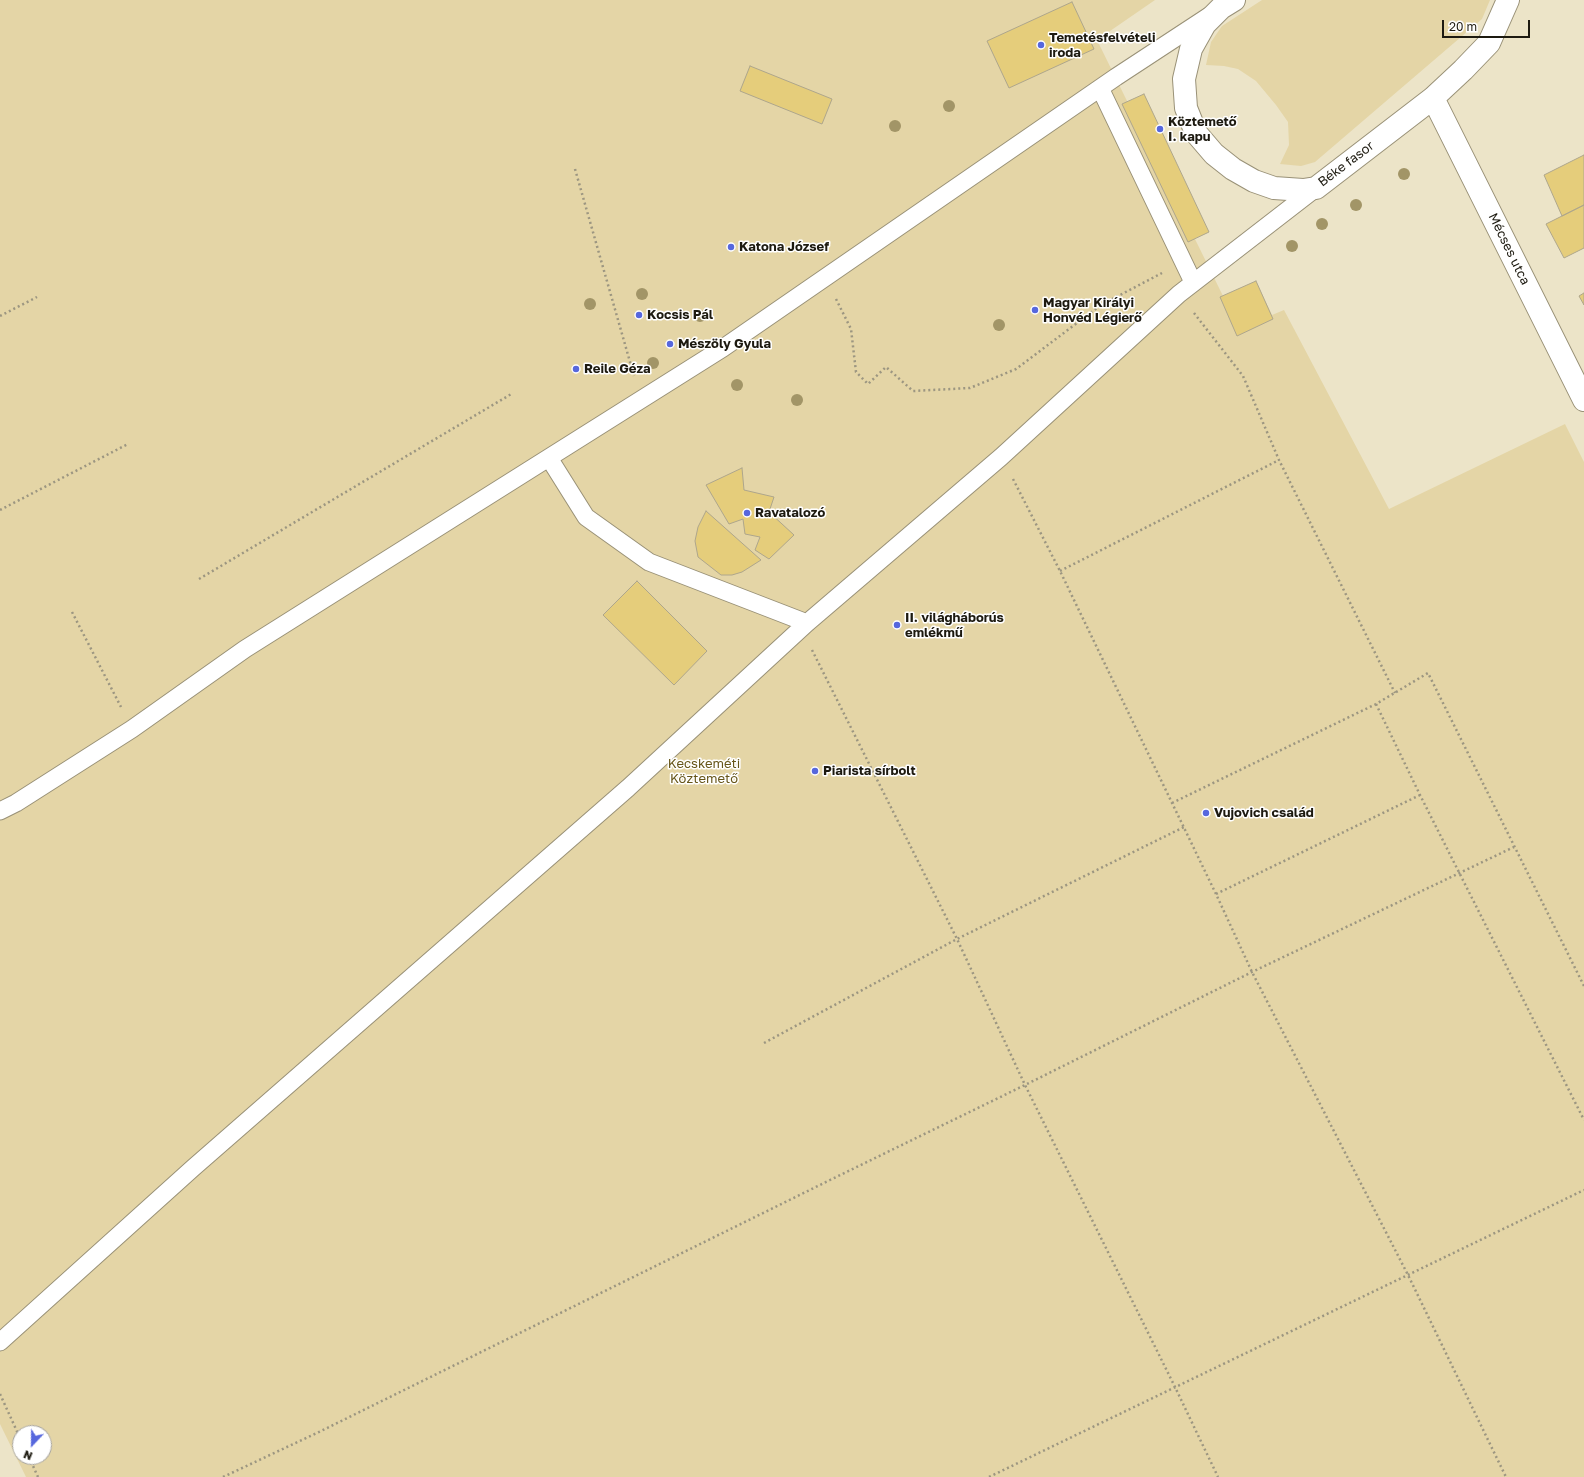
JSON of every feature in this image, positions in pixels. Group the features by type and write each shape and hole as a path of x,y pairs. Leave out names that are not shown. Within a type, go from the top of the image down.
{"street":[{"name":"Béke fasor","path":"1228,4 1205,24 1191,49 1184,79 1186,108 1196,133 1214,154 1233,169 1254,181 1274,188 1303,190 1316,188 1433,98 1464,70 1489,43 1508,0"},
{"name":"Mécses utca","path":"1433,98 1584,400"}],"lane":[{"path":"0,811 16,803 132,729 245,649 723,348 1116,77 1228,4"},
{"path":"1100,88 1186,288"},
{"path":"0,1342 193,1168 628,788 804,625 1001,456 1186,288 1316,188"},
{"path":"548,458 586,517 649,562 804,625"}],"path":[{"path":"575,169 641,401"},
{"path":"827,276 833,294 852,329 856,372 868,384 886,367 913,391 970,388 1016,369 1101,305 1151,280 1169,268 1186,288 1242,376 1279,460 1395,693"},
{"path":"0,316 37,297"},
{"path":"199,579 513,393"},
{"path":"0,510 128,444"},
{"path":"1001,456 1060,570 1252,972 1408,1275 1506,1477"},
{"path":"1060,570 1279,460"},
{"path":"72,612 132,729"},
{"path":"804,625 957,939 1025,1085 1218,1477"},
{"path":"1172,804 1376,704 1428,673 1584,986"},
{"path":"1376,704 1420,795 1584,1120"},
{"path":"1216,894 1420,795"},
{"path":"764,1043 957,939 1184,827"},
{"path":"223,1477 321,1431 1252,972 1514,847"},
{"path":"989,1477 1584,1190"},
{"path":"0,1394 14,1425"},
{"path":"33,1465 38,1477"}],"green space":[{"name":"Kecskeméti Köztemető","path":"0,0 1155,0 1097,40 1223,296 1256,281 1272,315 1284,310 1389,509 1565,424 1584,462 1584,1477 26,1477 20,1465 52,1465 52,1425 12,1425 12,1448 0,1424"},
{"path":"1262,0 1490,0 1482,19 1315,162 1301,166 1280,164 1289,145 1288,122 1256,81 1238,69 1224,66 1206,65 1211,42 1222,26"}],"building":[{"name":"Temetésfelvételi iroda","path":"1072,2 1094,49 1009,88 987,41"},
{"path":"750,66 832,99 822,124 740,91"},
{"path":"1144,94 1209,232 1188,242 1122,104"},
{"path":"1584,155 1584,205 1562,216 1544,175"},
{"path":"1584,205 1584,248 1564,258 1546,224"},
{"path":"1256,281 1273,319 1237,336 1220,297"},
{"path":"1584,293 1584,305 1579,296"},
{"name":"Ravatalozó","path":"742,468 744,490 774,497 769,512 794,535 769,559 755,550 760,537 745,534 743,519 729,524 706,485"},
{"path":"706,511 761,560 742,572 732,575 721,575 698,557 695,541 698,527"},
{"path":"637,581 707,651 674,685 603,615"}],"place":[{"name":"Temetésfelvételi iroda","path":"1041,45"},
{"name":"Köztemető I. kapu","path":"1160,129"},
{"name":"Katona József","path":"731,247"},
{"name":"Magyar Királyi Honvéd Légierő","path":"1035,310"},
{"name":"Kocsis Pál","path":"639,315"},
{"name":"Mészöly Gyula","path":"670,344"},
{"name":"Reile Géza","path":"576,369"},
{"name":"Ravatalozó","path":"747,513"},
{"name":"II. világháborús emlékmű","path":"897,625"},
{"name":"Piarista sírbolt","path":"815,771"},
{"name":"Vujovich család","path":"1206,813"}]}
